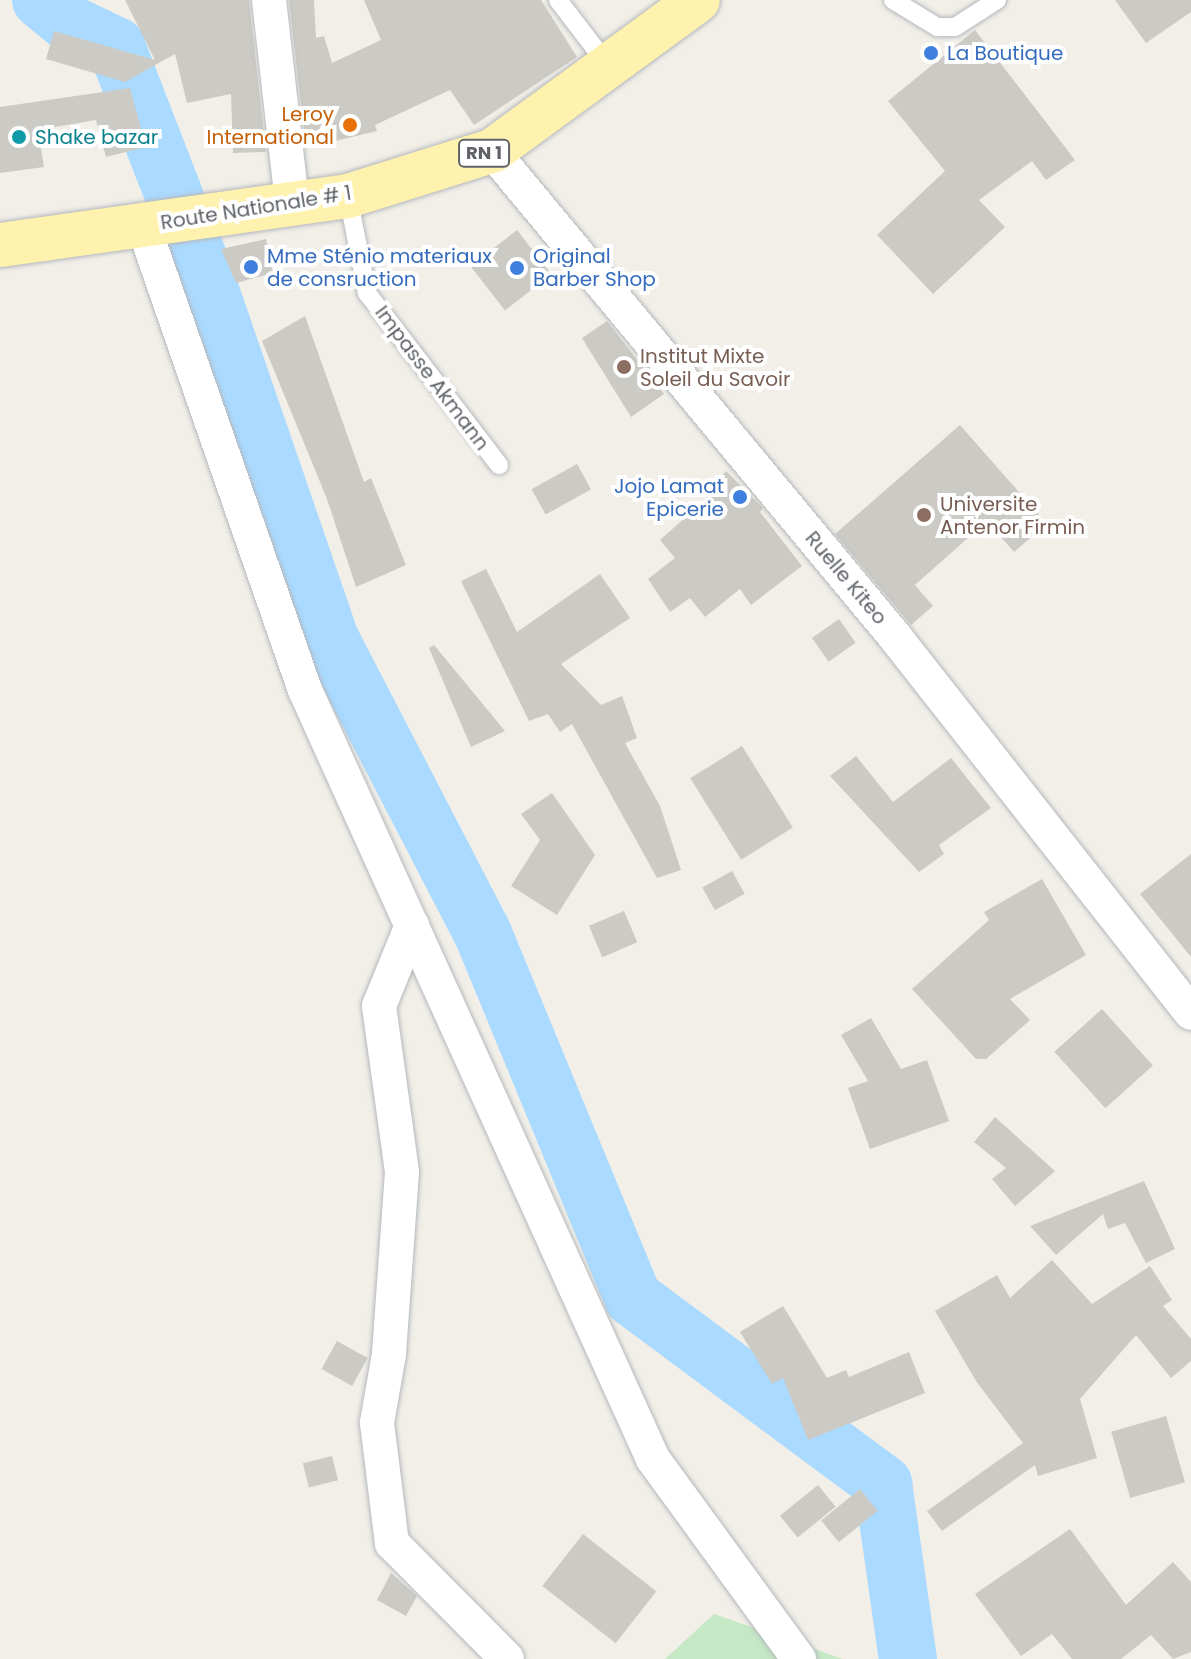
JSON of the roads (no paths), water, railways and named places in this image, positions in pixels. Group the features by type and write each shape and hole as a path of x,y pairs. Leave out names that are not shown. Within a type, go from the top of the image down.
{"main road":[{"name":"Route Nationale # 1","path":"0,245 348,196 492,151 610,69 698,0"}],"street":[{"path":"269,0 292,203"},
{"name":"Ruelle Kiteo","path":"492,151 896,638 1191,1013"},
{"path":"143,225 305,690 653,1459 799,1659"},
{"path":"412,925 379,1006 402,1172 395,1292 377,1423 390,1528 392,1543 507,1659"}],"lane":[{"path":"558,0 610,69"},
{"path":"893,0 937,27 955,27 997,0"},
{"name":"Impasse Akmann","path":"348,196 367,293 499,465"}],"waterway":[{"path":"41,0 72,25 116,46 204,273 329,637 483,934 633,1298 883,1484 908,1659"}],"place":[{"name":"La Boutique","path":"931,53"},
{"name":"Leroy International","path":"350,125"},
{"name":"Shake bazar","path":"19,137"},
{"name":"Mme Sténio materiaux de consruction","path":"251,267"},
{"name":"Original Barber Shop","path":"517,268"},
{"name":"Institut Mixte Soleil du Savoir","path":"624,367"},
{"name":"Jojo Lamat Epicerie","path":"740,497"},
{"name":"Universite Antenor Firmin","path":"924,515"}]}
